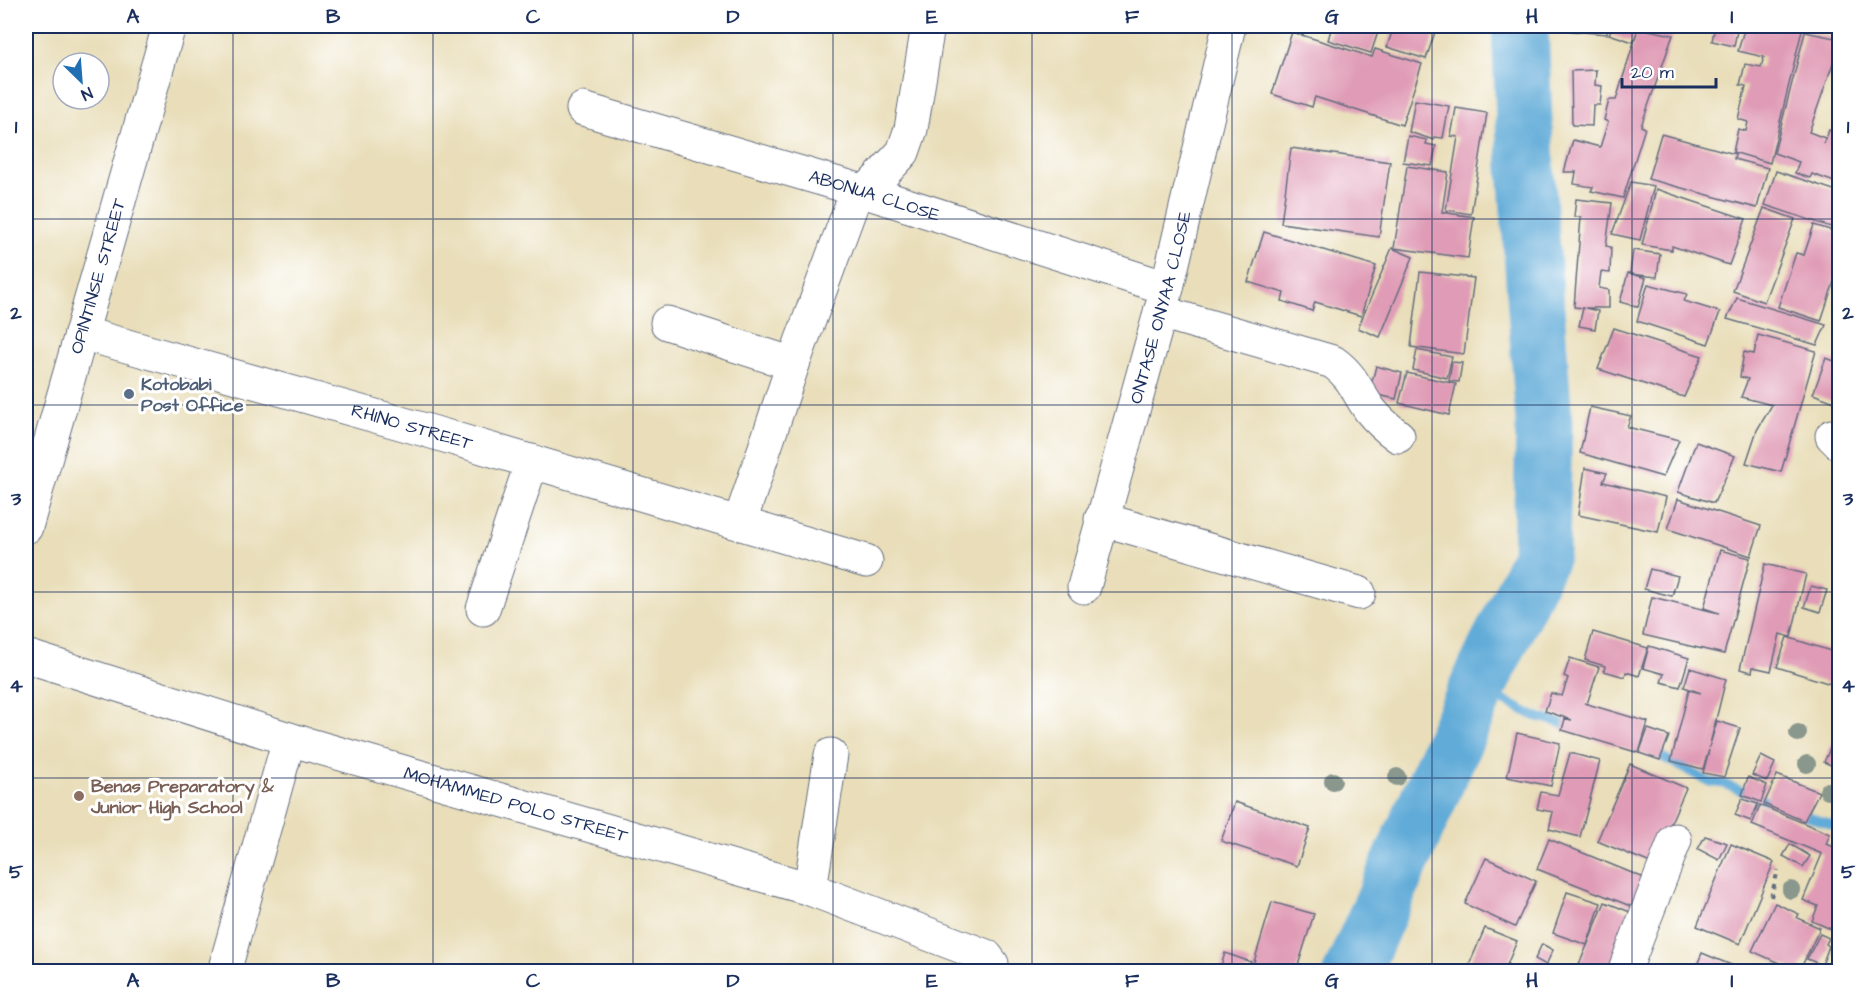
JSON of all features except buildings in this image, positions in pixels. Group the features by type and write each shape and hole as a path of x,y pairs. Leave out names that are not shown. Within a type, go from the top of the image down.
{"street":[{"name":"OPINTINSE STREET","path":"26,527 169,26"},
{"path":"740,522 793,364 862,191 903,152 911,129 928,26"},
{"name":"ONTASE ONYAA CLOSE","path":"1084,587 1163,300 1229,26"},
{"name":"ABONUA CLOSE","path":"583,109 862,191 1333,362 1347,372 1369,408 1398,436"},
{"path":"667,323 793,364"},
{"name":"RHINO STREET","path":"81,333 532,461 866,561"},
{"path":"483,609 532,461"},
{"path":"1101,519 1359,593"},
{"name":"MOHAMMED POLO STREET","path":"26,656 288,739 810,889 986,956 992,964 992,972"},
{"path":"225,972 288,739"},
{"path":"810,889 831,754"},
{"path":"1624,972 1675,840"}],"path":[{"path":"1771,897 1778,870"}],"waterway":[{"path":"1352,972 1478,687 1541,555 1544,422 1526,168 1520,26"},
{"path":"1478,687 1534,716 1575,727"},
{"path":"1651,751 1709,782 1724,784 1775,804"},
{"path":"1797,812 1840,828"}],"place":[{"name":"Kotobabi Post Office","path":"129,394"},
{"name":"Benas Preparatory & Junior High School","path":"79,796"}]}
